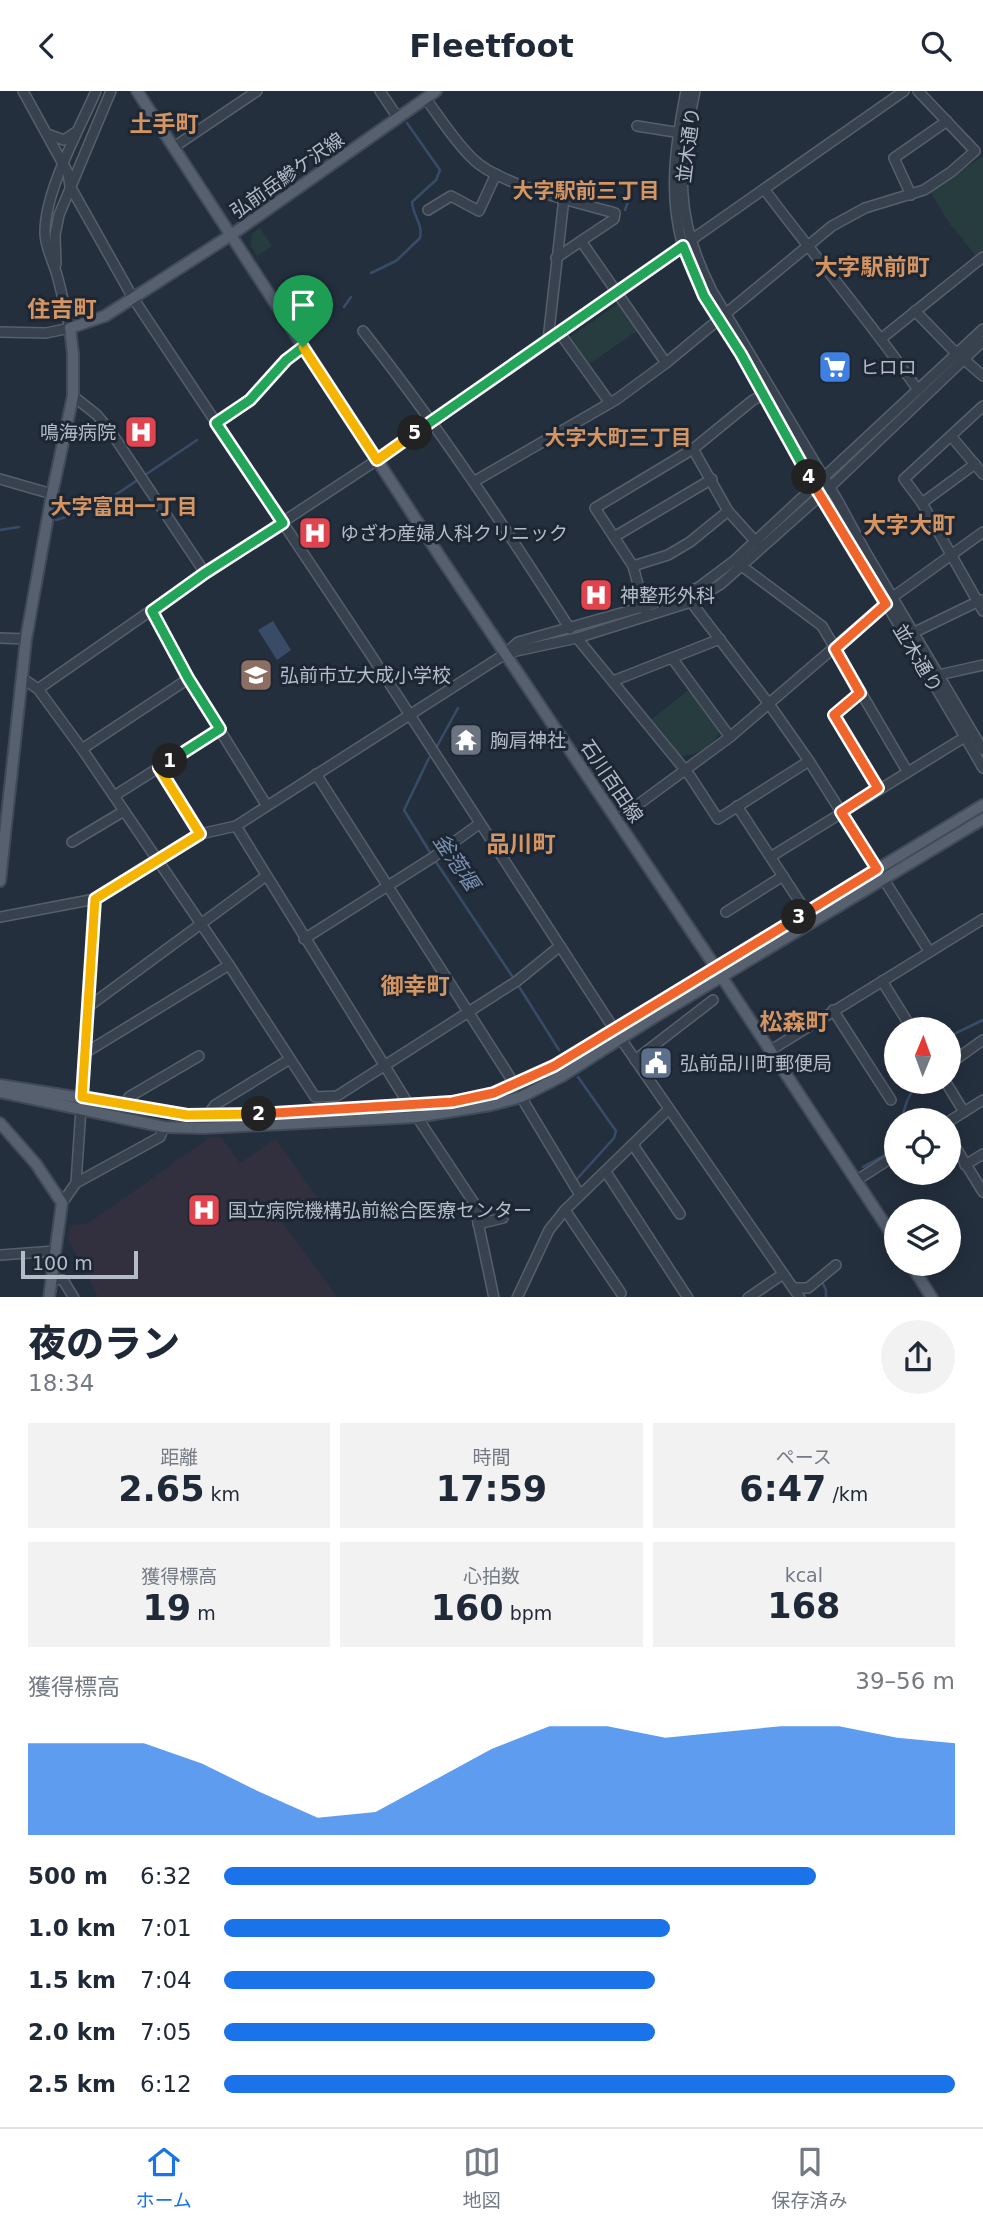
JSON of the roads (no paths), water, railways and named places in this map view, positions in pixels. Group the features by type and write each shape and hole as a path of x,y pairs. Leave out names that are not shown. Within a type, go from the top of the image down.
{"main road":[{"name":"弘前岳鰺ケ沢線","path":"137,91 231,235 436,91"},
{"path":"0,881 6,777 26,639 73,396 74,354 70,328 105,316 231,235"},
{"name":"石川百田線","path":"231,235 505,654 884,1222"},
{"path":"0,1093 164,1126 254,1127 416,1117 491,1105 521,1097 562,1076 621,1039 719,972 809,917 877,869 983,805"},
{"path":"809,917 883,880 969,825 983,819"},
{"path":"0,1085 174,1113 208,1115 452,1102 494,1093 554,1066 614,1029 719,972"},
{"path":"0,1123 36,1164 62,1203 49,1297"},
{"path":"918,1276 932,1297"}],"street":[{"path":"23,91 68,173 69,186 133,298 614,1029 800,1297"},
{"path":"0,332 46,333 70,328 56,272 47,250 46,223 50,201 63,166 96,91"},
{"path":"56,272 57,224 69,186 111,91"},
{"path":"174,147 257,91"},
{"path":"380,91 398,118"},
{"name":"並木通り","path":"686,91 682,133 682,192 686,244 722,317 767,392 830,487 890,601 968,734 983,768"},
{"name":"並木通り","path":"682,133 695,91"},
{"path":"38,689 205,573 377,460 904,91"},
{"path":"475,481 610,403 666,363 832,226 865,208 911,195 940,179 975,151 918,91"},
{"path":"426,99 474,161 495,174 615,213 614,219 555,258"},
{"path":"911,195 894,158 947,121"},
{"path":"47,134 60,140 67,139 76,133 82,123"},
{"path":"638,126 682,133"},
{"path":"428,210 451,195 479,211 495,174"},
{"path":"764,189 807,247 882,338 918,390"},
{"path":"548,340 555,258 564,198"},
{"path":"581,241 666,363"},
{"path":"882,338 983,257"},
{"path":"915,311 983,376"},
{"path":"505,654 577,638 678,597 738,563 830,487 961,356 983,329"},
{"path":"363,331 475,481 570,629"},
{"path":"559,332 610,403"},
{"path":"0,917 95,899 200,834 236,826 410,716 505,654 518,642 691,602 721,584 756,542 918,390 983,341"},
{"path":"216,423 250,400 286,360 303,347"},
{"path":"646,611 633,566 595,508 693,449 753,400 767,392"},
{"name":"並木通り","path":"767,392 815,485 890,601 914,633 934,676"},
{"path":"73,396 97,415 142,476 205,573"},
{"path":"914,633 981,604 922,503 904,479 983,406"},
{"path":"951,436 983,474"},
{"path":"693,449 729,511 756,542"},
{"path":"922,503 975,464"},
{"path":"0,479 52,494"},
{"path":"614,537 712,479"},
{"path":"633,566 668,555 690,542 729,511"},
{"path":"617,820 730,737 890,601 983,532"},
{"path":"738,563 822,626 907,771"},
{"path":"691,602 809,761 929,951"},
{"path":"152,611 188,678 267,807"},
{"path":"0,638 26,639"},
{"path":"577,638 685,769 718,819 809,761"},
{"path":"613,681 720,639"},
{"path":"672,658 730,737"},
{"path":"934,676 983,665"},
{"path":"22,678 38,689 82,749 315,1097 337,1096 517,981 560,946"},
{"path":"82,749 188,678"},
{"path":"860,693 834,715 878,788"},
{"path":"114,796 220,729"},
{"path":"772,856 968,734"},
{"name":"並木通り","path":"968,734 983,750"},
{"path":"159,768 200,834"},
{"path":"316,774 514,1085"},
{"path":"737,806 772,856 809,917"},
{"path":"72,842 124,811"},
{"path":"304,939 433,857 479,824"},
{"path":"236,826 408,1105 474,1203 494,1297"},
{"path":"88,1007 266,876"},
{"path":"726,912 783,876"},
{"path":"76,1183 95,899"},
{"path":"771,1050 983,919"},
{"path":"85,1053 229,965"},
{"path":"882,981 904,1017"},
{"path":"635,1060 713,1000"},
{"path":"833,1010 891,1100"},
{"path":"961,1056 983,1040"},
{"path":"125,1105 129,1097 199,1056"},
{"path":"208,1115 215,1105 290,1059"},
{"path":"953,1094 964,1112"},
{"path":"521,1097 580,1195"},
{"path":"961,1114 983,1100"},
{"path":"517,1297 549,1230 565,1210 669,1109"},
{"path":"62,1203 76,1183 160,1137 164,1126"},
{"path":"633,1145 680,1214"},
{"path":"965,1165 983,1154"},
{"path":"961,1158 983,1192"},
{"path":"857,1180 884,1163"},
{"path":"606,1172 688,1297"},
{"path":"565,1210 621,1293"},
{"path":"478,1224 503,1218"},
{"path":"0,1255 55,1251"},
{"path":"793,1288 808,1289 830,1267"},
{"path":"748,1297 783,1274"},
{"path":"51,1279 63,1280 74,1297"}],"water":[{"path":"273,621 291,650 277,660 258,630"}],"waterway":[{"path":"371,273 396,261 420,238 420,228 412,202 436,180 440,170 407,123"},
{"path":"625,210 632,190"},
{"path":"344,307 351,297"},
{"path":"56,520 91,509 108,500 197,440"},
{"path":"0,530 19,527"},
{"name":"釜萢堰","path":"436,748 458,708"},
{"name":"釜萢堰","path":"429,758 404,810 431,854"},
{"name":"釜萢堰","path":"434,859 514,979"},
{"name":"釜萢堰","path":"518,985 559,1050"},
{"path":"961,1031 983,1020"},
{"name":"釜萢堰","path":"576,1180 614,1138 616,1131 578,1077"},
{"path":"905,1108 910,1094"},
{"path":"863,1167 884,1155"},
{"path":"822,1282 826,1297"}],"place":[{"name":"ヒロロ","path":"835,367"},
{"name":"鳴海病院","path":"141,432"},
{"name":"ゆざわ産婦人科クリニック","path":"315,533"},
{"name":"神整形外科","path":"596,595"},
{"name":"弘前市立大成小学校","path":"256,675"},
{"name":"胸肩神社","path":"466,740"},
{"name":"弘前品川町郵便局","path":"656,1063"},
{"name":"国立病院機構弘前総合医療センター","path":"204,1210"}],"district":[{"name":"土手町","path":"164,124"},
{"name":"大字駅前三丁目","path":"586,191"},
{"name":"大字駅前町","path":"872,267"},
{"name":"住吉町","path":"62,309"},
{"name":"大字大町三丁目","path":"618,438"},
{"name":"大字富田一丁目","path":"124,507"},
{"name":"大字大町","path":"909,525"},
{"name":"品川町","path":"521,844"},
{"name":"御幸町","path":"415,986"},
{"name":"松森町","path":"794,1022"}]}
